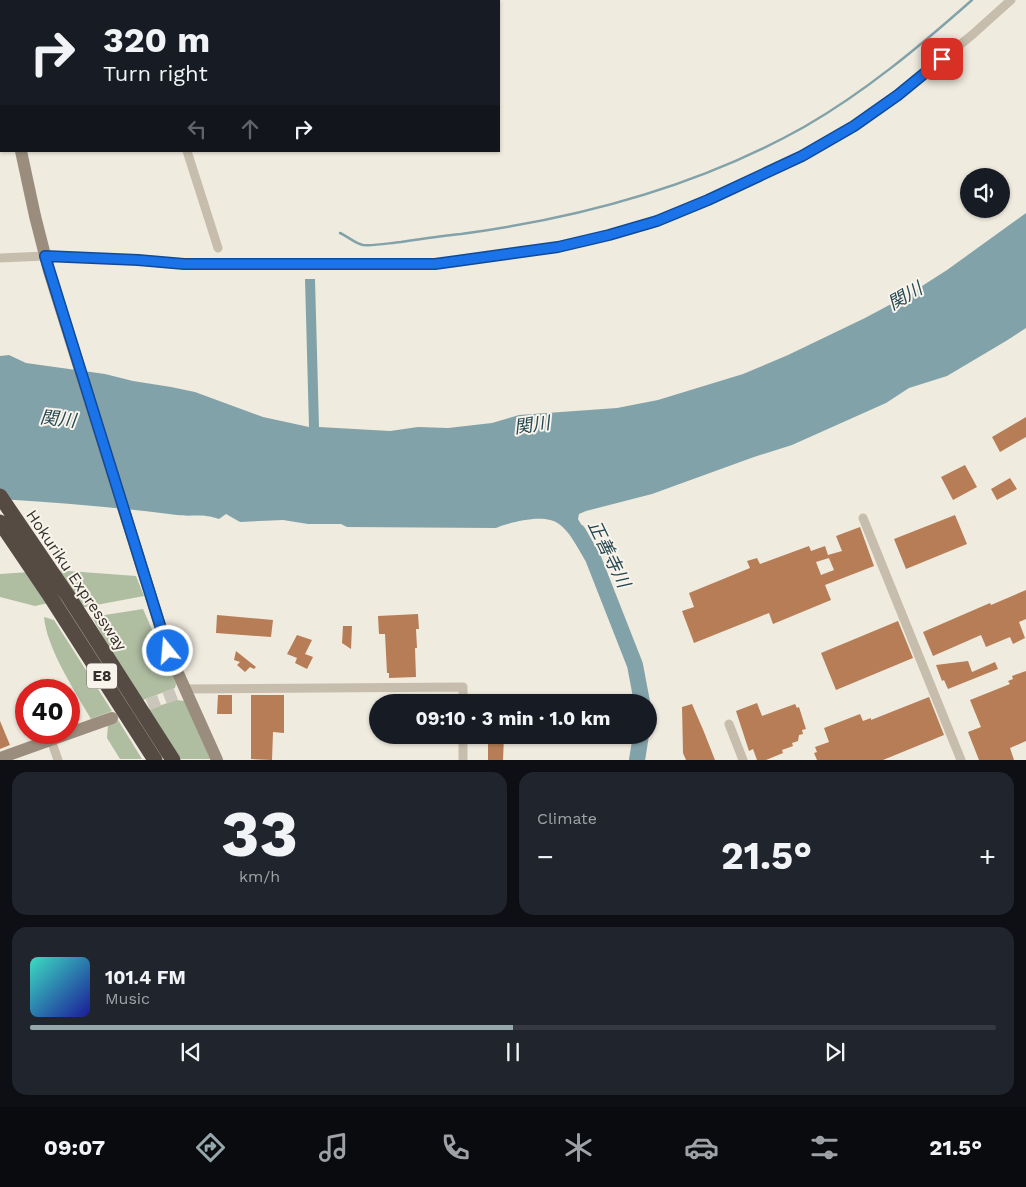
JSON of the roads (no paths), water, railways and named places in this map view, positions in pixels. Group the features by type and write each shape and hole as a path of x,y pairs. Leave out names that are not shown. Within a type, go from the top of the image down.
{"highway":[{"name":"Hokuriku Expressway","path":"0,496 68,596 173,760"},
{"name":"Hokuriku Expressway","path":"0,522 155,760"}],"street":[{"path":"0,258 45,256 184,264 435,264 558,247 609,235 657,221 708,200 802,156 854,126 898,95 972,35 1011,0"},
{"path":"21,152 49,271 168,651 182,691 217,760"},
{"path":"187,152 218,248"},
{"path":"863,518 961,760"},
{"path":"182,691 463,687 463,694"},
{"path":"80,730 112,718"},
{"path":"729,724 743,760"},
{"path":"0,758 40,744"},
{"path":"52,744 58,760"},
{"path":"463,744 463,760"}],"water":[{"name":"関川","path":"1026,213 1026,328 947,376 909,388 886,403 792,445 652,494 579,514 578,519 595,548 583,555 563,527 545,519 519,521 496,528 347,527 341,524 308,524 283,520 240,522 226,514 219,519 111,507 0,499 0,356 9,355 26,363 105,374 195,392 263,417 309,427 305,279 315,279 319,427 390,431 418,427 448,428 492,423 519,415 617,408 658,400 743,374 788,355 908,295 947,270"}],"waterway":[{"path":"340,233 363,245 377,245 461,234 550,219 594,209 681,183 764,148 827,113 891,68 972,0"},
{"name":"正善寺川","path":"578,532 593,558 635,665 640,694"},
{"name":"正善寺川","path":"637,760 640,744"}],"tunnel":[{"path":"131,711 178,693"}]}
